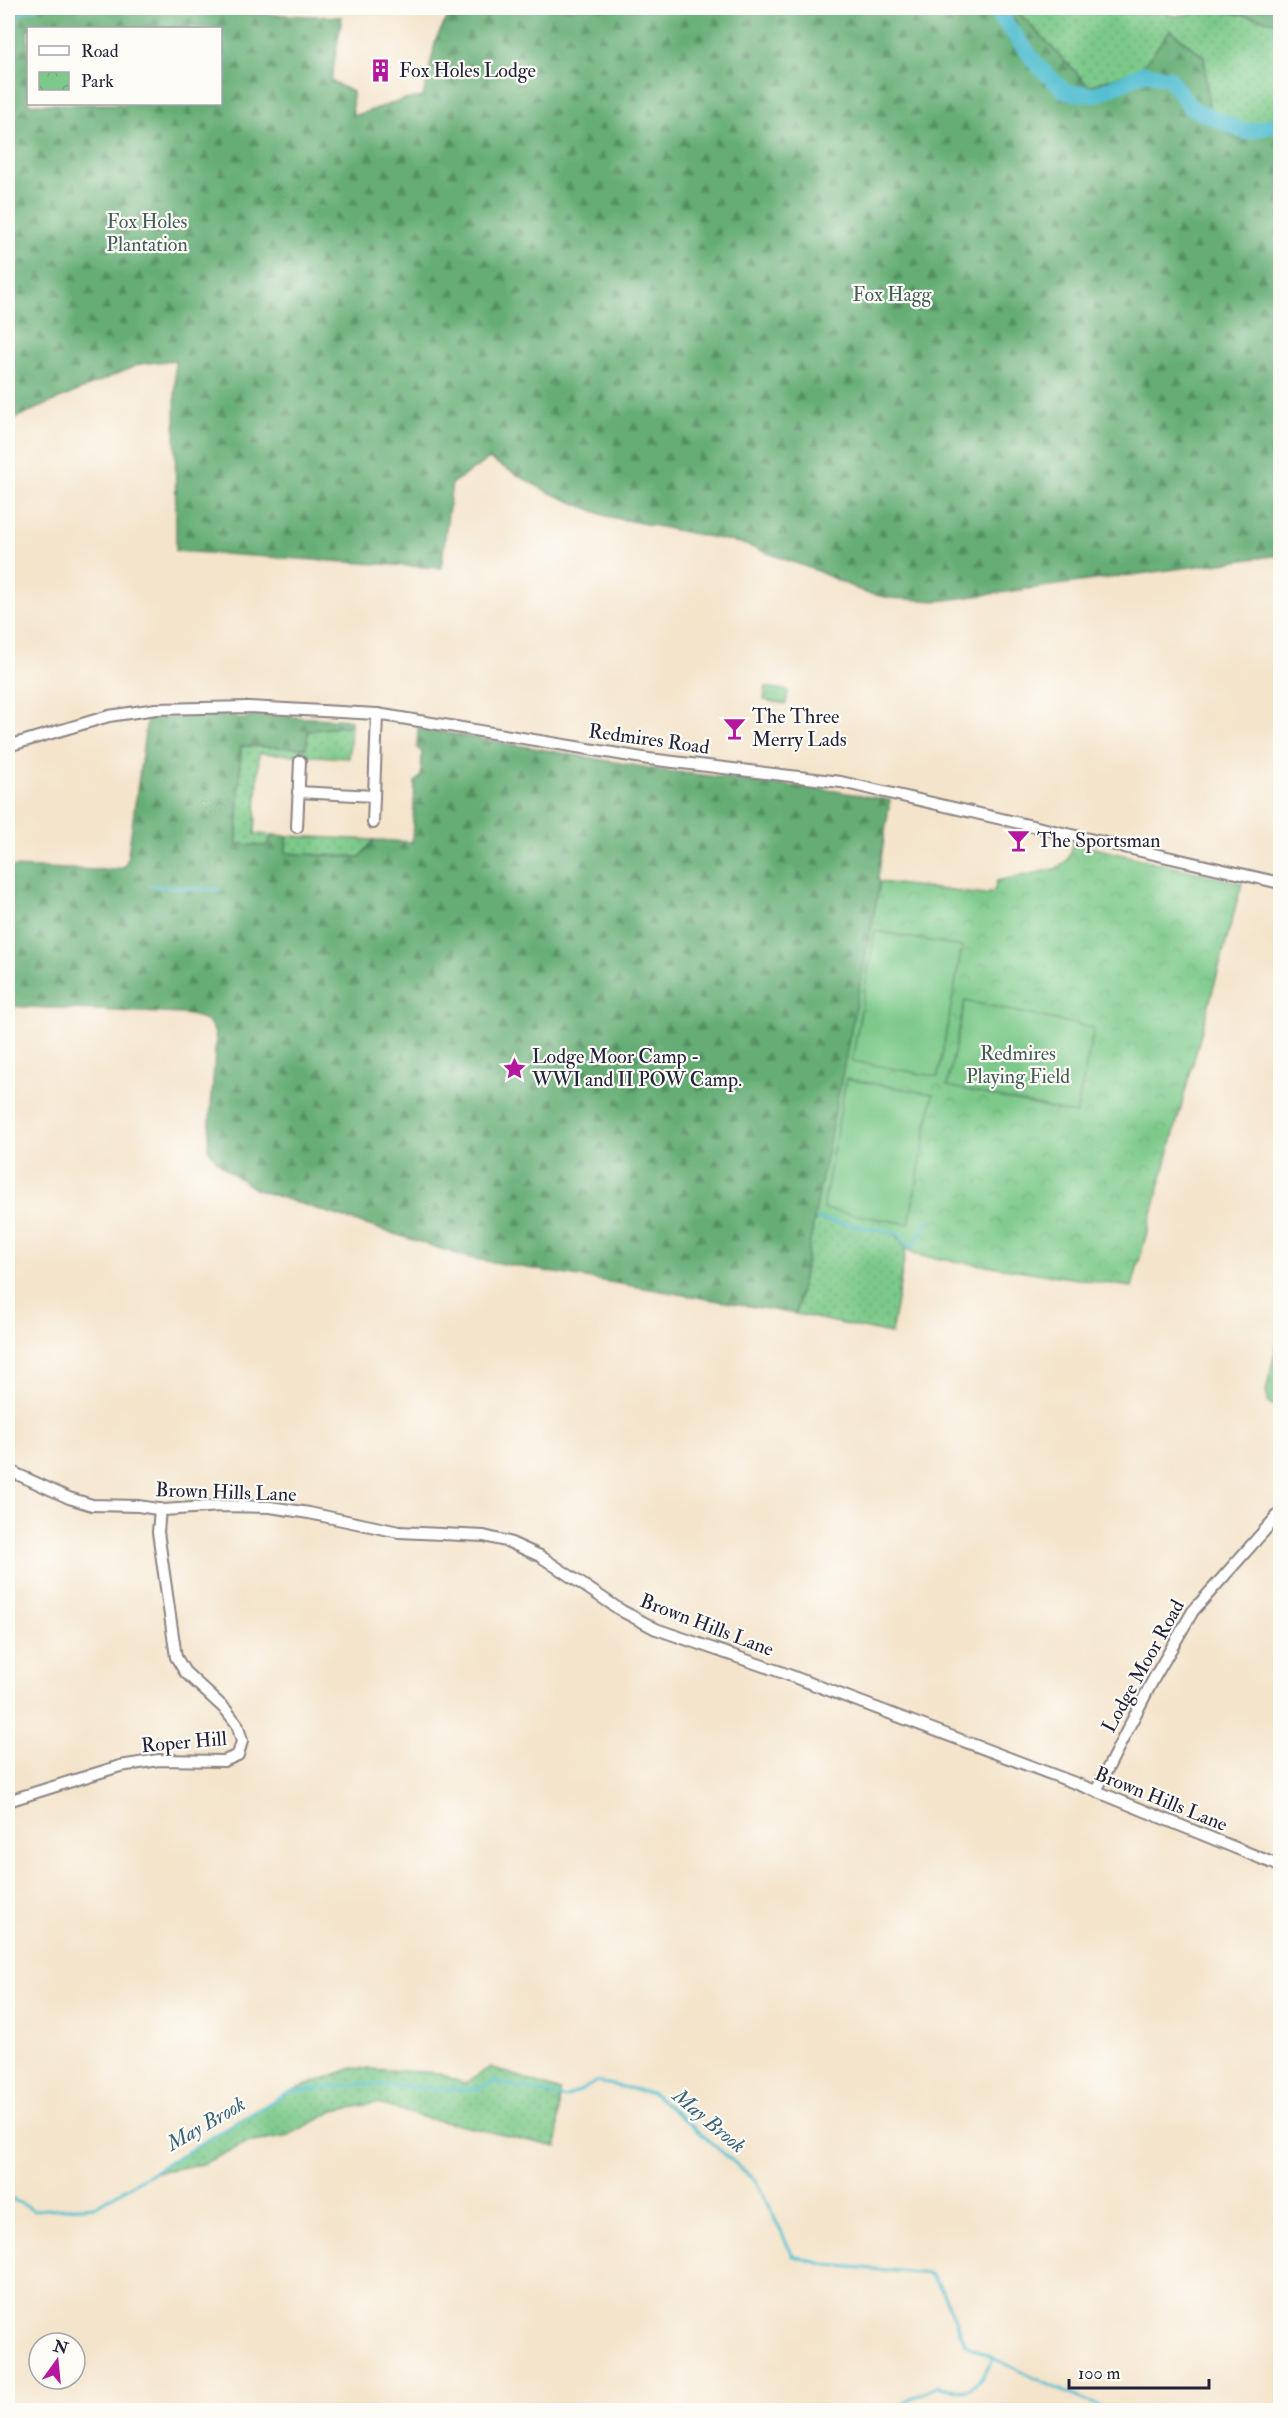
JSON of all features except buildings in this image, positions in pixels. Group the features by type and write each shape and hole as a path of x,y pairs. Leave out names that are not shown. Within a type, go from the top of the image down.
{"street":[{"name":"Redmires Road","path":"8,746 100,718 149,709 249,707 377,714 649,759 841,782 1281,883"},
{"path":"373,823 377,714"},
{"path":"297,827 300,761"},
{"path":"298,792 374,796"},
{"name":"Brown Hills Lane","path":"8,1470 82,1503 160,1509 220,1506 270,1508 309,1513 399,1532 484,1536 509,1542 540,1556 622,1611 656,1629 778,1671 1096,1791 1281,1866"},
{"name":"Roper Hill","path":"8,1801 120,1767 159,1760 224,1761 239,1753 242,1741 237,1724 226,1710 185,1672 176,1657 158,1532 160,1509"},
{"name":"Lodge Moor Road","path":"1096,1791 1153,1680 1193,1611 1281,1513"}],"green space":[{"name":"Fox Hagg","path":"8,8 225,8 232,13 342,17 331,81 352,92 353,116 403,100 423,97 436,39 448,17 465,15 477,8 1014,8 1089,86 1141,69 1170,30 1204,57 1210,121 1238,140 1280,131 1280,555 938,601 890,598 866,593 815,570 740,543 606,516 548,492 489,459 452,483 441,568 176,551 175,360 140,364 8,421"},
{"path":"1014,8 1151,8 1175,16 1216,9 1280,23 1280,131 1238,140 1210,121 1204,57 1171,30 1141,69 1089,86"},
{"path":"1280,8 1280,23 1216,9"},
{"path":"766,687 788,691 786,704 764,700"},
{"path":"235,715 238,719 246,719 250,715 351,720 351,725 308,731 306,748 241,746 237,844 266,846 273,835 287,836 286,853 360,857 374,840 412,842 415,782 421,776 422,752 417,748 418,728 661,770 890,800 878,878 880,882 796,1314 469,1258 255,1189 223,1166 208,1148 216,1040 210,1023 206,1020 184,1014 8,1006 8,867 99,870 123,868 127,862 147,719"},
{"path":"351,725 349,758 259,753 255,834 273,835 266,846 237,845 241,746 306,748 308,731"},
{"path":"287,836 374,840 360,857 286,853"},
{"name":"Redmires Playing Field","path":"1073,843 1242,883 1132,1287 921,1256 906,1249 894,1233 814,1219 880,882 985,895 994,891 997,881 1059,867 1068,859"},
{"path":"875,931 962,947 938,1077 852,1061"},
{"path":"965,1001 1094,1028 1076,1114 947,1086"},
{"path":"846,1079 933,1094 909,1224 823,1209"},
{"path":"814,1219 894,1233 906,1249 891,1334 796,1314"},
{"path":"1280,1331 1280,1409 1269,1403 1266,1392"},
{"path":"491,2067 560,2091 557,2147 422,2117 376,2103 334,2111 285,2137 246,2143 203,2164 151,2173 288,2092 353,2068 440,2073 464,2084"}],"waterway":[{"path":"8,21 25,11 38,8"},
{"path":"994,8 1039,67 1066,92 1095,95 1144,73 1169,78 1191,108 1246,132 1280,124"},
{"path":"150,886 221,890"},
{"path":"818,1219 897,1233 911,1248 930,1220"},
{"name":"May Brook","path":"8,2197 34,2210 96,2206 288,2092 361,2084 474,2090 495,2082 565,2098 597,2082 653,2093 756,2181 793,2256 827,2265 930,2274 942,2290 966,2345 1060,2390 1109,2410"},
{"path":"905,2402 938,2386 958,2390 972,2387 983,2376 993,2359"}],"place":[{"name":"Fox Holes Lodge","path":"381,70"},
{"name":"The Three Merry Lads","path":"734,728"},
{"name":"The Sportsman","path":"1019,840"},
{"name":"Lodge Moor Camp - WWI and II POW Camp.","path":"514,1068"}],"park label":[{"name":"Fox Holes Plantation","path":"147,232"}]}
